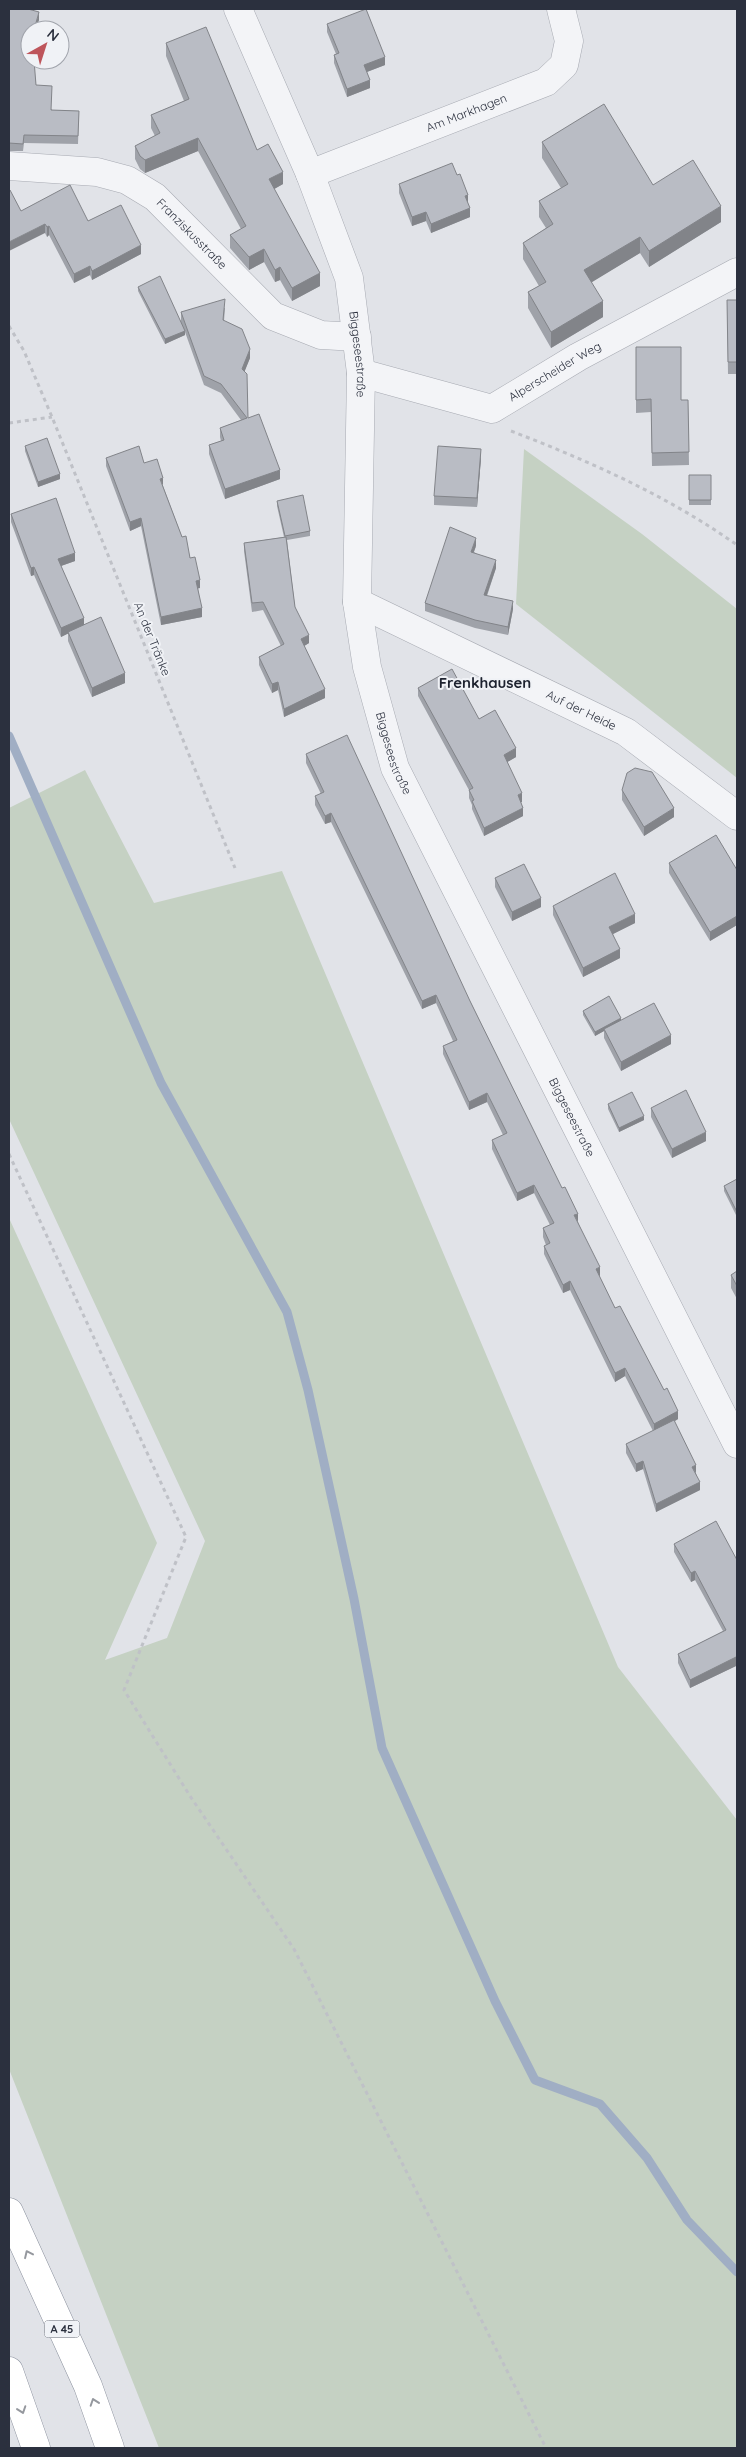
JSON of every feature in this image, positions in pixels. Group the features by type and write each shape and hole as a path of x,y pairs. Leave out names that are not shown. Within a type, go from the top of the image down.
{"highway":[{"name":"A 45","path":"9,2212 88,2386 110,2448"},
{"path":"9,2371 36,2448"}],"street":[{"name":"Biggeseestraße","path":"238,9 310,174 349,278 361,373 358,602 367,667 395,768 737,1444"},
{"name":"Am Markhagen","path":"310,174 546,82 564,65 569,41 561,9"},
{"name":"Franziskusstraße","path":"9,166 97,172 128,180 155,197 273,316 321,335 357,337"},
{"name":"Alperscheider Weg","path":"492,409 578,357 737,272"},
{"path":"361,373 492,409"},
{"name":"Auf der Heide","path":"358,602 626,732 737,816"}],"path":[{"name":"An der Tränke","path":"9,326 24,351 52,417 235,868"},
{"path":"492,409 503,428 587,460 706,523 737,545"},
{"path":"9,423 52,417"},
{"path":"9,1154 186,1537 124,1690 190,1796 294,1949 546,2448"}],"green space":[{"path":"524,449 642,534 737,609 737,778 516,604"},
{"path":"85,770 154,903 282,871 618,1667 737,1820 737,2448 159,2448 9,2069 9,1218 157,1543 105,1660 167,1638 205,1541 9,1119 9,808"}],"building":[{"path":"9,9 28,9 39,12 37,20 20,20 20,70 35,70 36,85 52,86 51,110 79,111 78,136 24,135 23,144 9,143"},
{"path":"366,9 385,57 364,65 370,80 347,89 334,55 339,53 327,24"},
{"path":"206,27 257,150 268,144 283,172 269,179 320,273 292,288 280,267 275,270 264,249 249,257 230,235 246,226 198,138 145,160 140,156 135,146 160,133 151,115 189,99 166,43"},
{"path":"604,104 653,185 693,160 721,206 649,251 640,237 584,270 603,301 551,332 528,292 546,282 523,243 553,224 539,201 568,184 542,142"},
{"path":"452,163 457,175 460,174 468,195 465,196 470,208 431,224 426,212 412,217 399,184"},
{"path":"70,185 88,221 121,205 141,245 92,271 90,266 74,274 49,226 47,227 45,224 9,242 10,190 21,211"},
{"path":"160,276 185,331 165,339 138,287"},
{"path":"225,299 223,320 242,329 250,349 242,369 247,374 248,418 259,414 280,470 225,489 209,445 224,440 220,428 247,418 221,384 204,376 181,312"},
{"path":"727,300 737,300 737,362 728,362"},
{"path":"636,347 681,347 681,400 688,400 689,452 652,453 651,399 636,400"},
{"path":"47,438 60,474 38,482 25,446"},
{"path":"139,446 144,463 157,459 163,478 160,479 182,537 186,536 190,558 195,557 200,580 196,581 202,608 161,617 141,518 130,522 106,458"},
{"path":"438,446 481,449 477,498 434,496"},
{"path":"689,475 711,475 711,500 689,500"},
{"path":"303,495 310,531 285,536 277,501"},
{"path":"56,498 75,553 58,559 84,618 61,628 34,567 31,568 11,514"},
{"path":"450,527 476,538 471,552 496,560 484,595 513,601 508,627 475,620 425,603"},
{"path":"286,537 295,607 309,635 301,639 325,689 284,709 278,682 272,684 259,657 284,644 263,602 252,603 244,543"},
{"path":"101,617 125,673 92,688 68,632"},
{"path":"452,669 479,719 495,710 516,748 504,755 522,793 518,795 523,808 484,828 472,801 474,800 469,790 473,788 418,688"},
{"path":"347,735 470,1001 562,1188 565,1187 578,1214 574,1215 600,1267 596,1269 615,1308 620,1306 664,1390 667,1388 678,1411 654,1424 625,1368 615,1373 570,1281 563,1285 544,1246 550,1243 543,1228 554,1223 534,1185 517,1193 492,1140 507,1133 487,1093 469,1102 443,1046 457,1040 436,995 422,1001 331,813 325,816 315,796 324,792 306,754"},
{"path":"635,768 652,772 674,808 644,827 622,790 627,773"},
{"path":"716,835 737,870 737,916 710,932 669,863"},
{"path":"524,864 541,898 512,912 495,878"},
{"path":"615,873 635,914 609,927 620,949 583,968 553,906"},
{"path":"609,996 621,1018 595,1032 583,1011"},
{"path":"654,1003 671,1035 621,1062 604,1029"},
{"path":"686,1090 706,1132 672,1149 651,1108"},
{"path":"632,1092 644,1116 619,1128 608,1104"},
{"path":"737,1179 737,1212 724,1186"},
{"path":"737,1271 737,1286 731,1275"},
{"path":"674,1420 696,1465 692,1467 700,1482 656,1504 643,1461 636,1464 626,1444"},
{"path":"716,1521 737,1560 737,1659 736,1657 690,1680 678,1654 726,1630 695,1571 691,1573 674,1544"}],"waterway":[{"path":"9,736 161,1083 287,1312 308,1390 354,1599 382,1748 495,2001 535,2080 600,2104 647,2158 687,2220 737,2272"}],"district":[{"name":"Frenkhausen","path":"485,683"}]}
